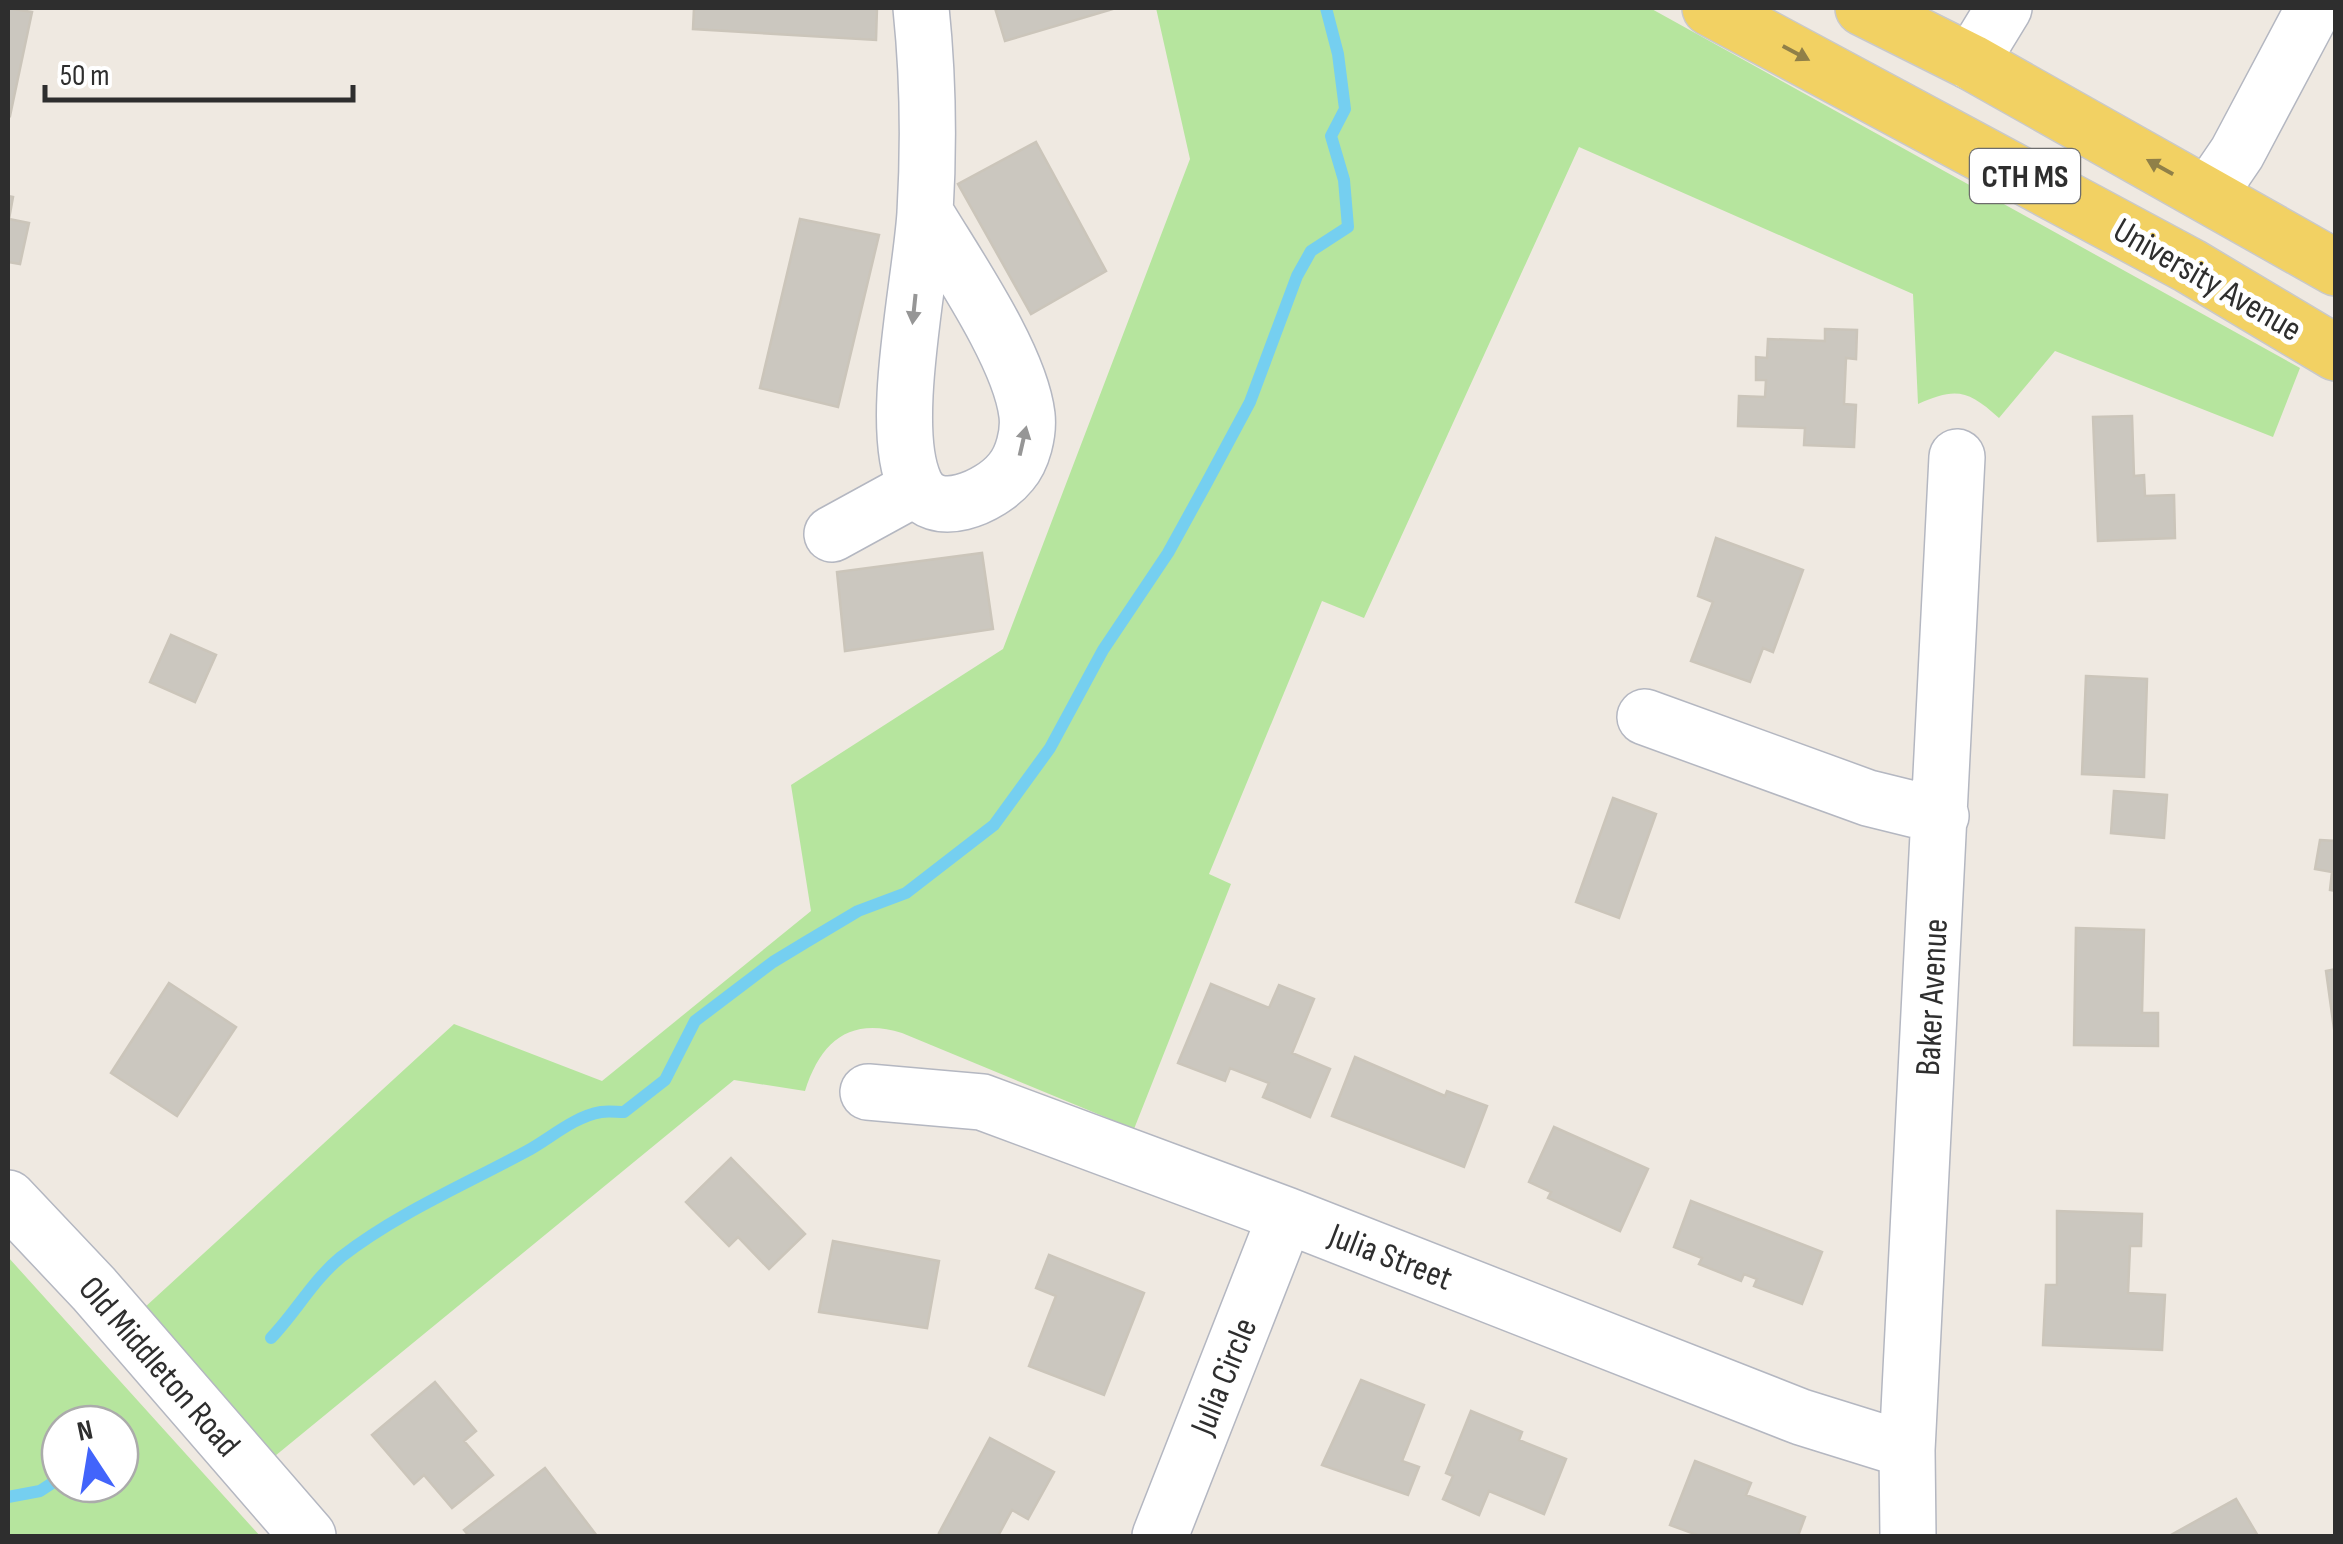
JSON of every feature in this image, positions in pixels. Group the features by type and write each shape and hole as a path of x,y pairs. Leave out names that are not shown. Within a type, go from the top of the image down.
{"main road":[{"name":"University Avenue","path":"1710,8 2190,266 2336,354"},
{"name":"University Avenue","path":"1863,8 1970,62 2336,268"},
{"path":"2190,266 2316,310 2336,321"}],"street":[{"path":"922,8 926,52 925,212 908,366 908,462 916,488 928,500 940,505 963,503 991,489 1010,473 1024,449 1027,417 1018,378 925,212"},
{"path":"1970,62 2004,8"},
{"path":"2209,194 2237,153 2314,8"},
{"name":"Baker Avenue","path":"1908,1536 1906,1450 1958,457"},
{"path":"832,534 916,488"},
{"path":"1644,718 1868,798 1941,816"},
{"name":"Julia Street","path":"868,1092 982,1102 1801,1417 1906,1450"},
{"name":"Old Middleton Road","path":"8,1198 94,1289 308,1536"},
{"name":"Julia Circle","path":"1160,1536 1286,1216"}],"green space":[{"path":"1156,8 1650,8 2300,368 2273,437 2055,351 1999,418 1961,394 1942,395 1918,404 1913,294 1579,147 1364,618 1322,601 1209,874 1231,884 1134,1129 902,1033 867,1028 853,1031 829,1046 805,1091 734,1080 275,1456 144,1308 454,1024 602,1081 811,911 791,785 1003,649 1190,159"},
{"path":"8,1257 260,1536 8,1536"}],"building":[{"path":"8,8 32,12 10,116 8,115"},
{"path":"694,8 877,8 876,40 693,29"},
{"path":"995,8 1116,8 1005,41"},
{"path":"1036,142 1106,271 1031,314 958,184"},
{"path":"8,196 13,197 9,219 29,223 20,264 8,262"},
{"path":"800,219 879,235 838,407 760,388"},
{"path":"1825,329 1857,330 1856,359 1846,358 1844,404 1856,405 1854,447 1804,445 1805,428 1738,426 1739,396 1765,397 1766,380 1756,380 1756,357 1767,358 1768,339 1825,341"},
{"path":"2132,416 2134,476 2144,475 2145,496 2174,495 2175,538 2098,541 2093,417"},
{"path":"1716,538 1803,570 1773,652 1763,648 1750,682 1691,661 1713,602 1698,596"},
{"path":"982,553 993,629 845,651 837,572"},
{"path":"171,635 216,655 195,702 150,682"},
{"path":"2086,676 2147,679 2144,777 2082,774"},
{"path":"2114,791 2167,795 2164,838 2111,833"},
{"path":"1613,798 1656,814 1619,918 1576,902"},
{"path":"2320,840 2336,841 2336,891 2330,890 2332,872 2315,869"},
{"path":"2076,928 2144,930 2142,1013 2158,1013 2158,1046 2074,1045"},
{"path":"2336,969 2336,1043 2326,971"},
{"path":"169,983 236,1027 177,1116 111,1073"},
{"path":"1211,984 1269,1008 1279,985 1314,999 1292,1053 1330,1069 1310,1117 1263,1097 1269,1083 1230,1068 1225,1081 1178,1063"},
{"path":"1355,1057 1445,1096 1447,1091 1487,1106 1464,1167 1332,1116"},
{"path":"1554,1127 1648,1169 1620,1231 1548,1198 1551,1192 1529,1182"},
{"path":"731,1158 805,1234 769,1269 738,1237 729,1246 686,1202"},
{"path":"1691,1201 1822,1252 1802,1304 1754,1286 1757,1279 1744,1274 1741,1281 1699,1264 1702,1258 1674,1247"},
{"path":"2057,1211 2142,1214 2141,1246 2130,1246 2128,1293 2165,1295 2162,1350 2043,1345 2046,1285 2057,1285"},
{"path":"833,1241 939,1261 927,1328 819,1312"},
{"path":"1049,1255 1144,1293 1104,1395 1029,1366 1056,1296 1036,1288"},
{"path":"1361,1380 1424,1405 1402,1461 1419,1467 1408,1495 1322,1465"},
{"path":"435,1382 476,1431 464,1441 493,1475 452,1508 424,1475 414,1484 372,1435"},
{"path":"1471,1411 1522,1432 1519,1440 1566,1459 1544,1514 1489,1491 1479,1515 1443,1499 1453,1476 1446,1473"},
{"path":"990,1438 1054,1472 1028,1519 1012,1510 998,1536 945,1536 939,1533"},
{"path":"1695,1461 1751,1483 1746,1495 1805,1517 1798,1536 1700,1536 1670,1525"},
{"path":"545,1468 597,1536 469,1536 464,1530"},
{"path":"2236,1499 2258,1536 2169,1536"}],"waterway":[{"path":"271,1338 322,1276 363,1241 581,1118 601,1112 624,1112 665,1080 695,1021 773,962 858,911 906,893 994,825 1050,748 1103,650 1168,553 1250,402 1297,276 1311,251 1348,227 1344,180 1331,136 1345,109 1338,54 1326,8"},
{"path":"8,1497 40,1491"}]}
